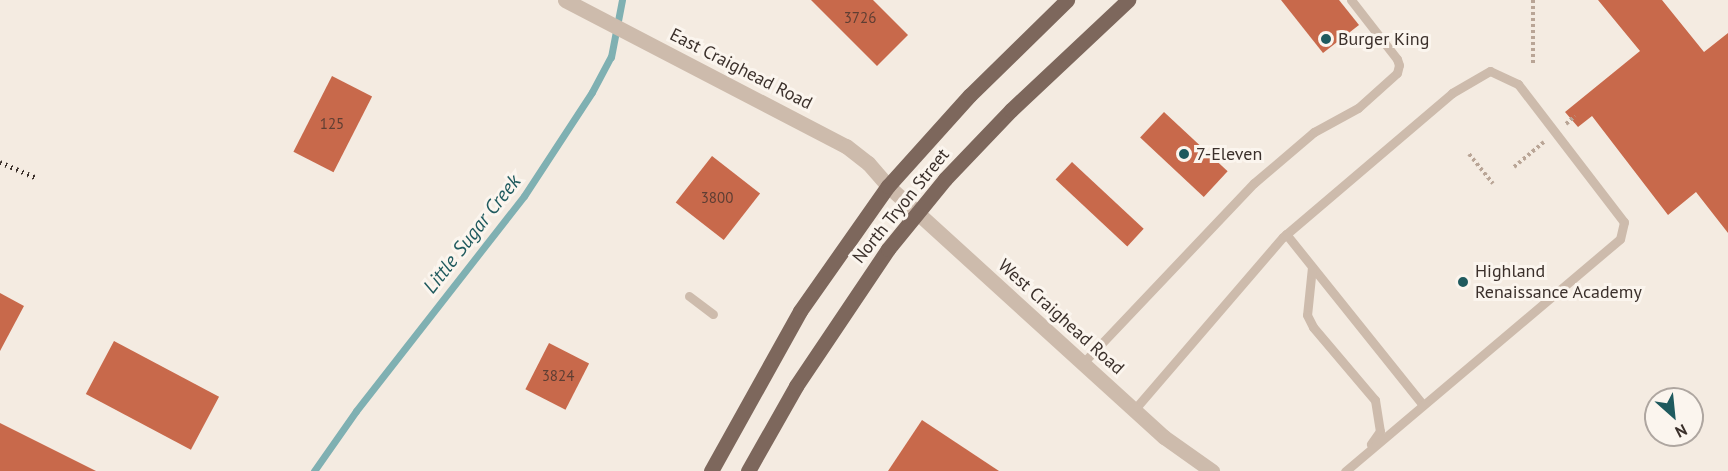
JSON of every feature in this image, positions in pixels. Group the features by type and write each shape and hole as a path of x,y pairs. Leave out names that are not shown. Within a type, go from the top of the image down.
{"main road":[{"name":"North Tryon Street","path":"711,471 800,311 888,186 970,95 1066,0"},
{"name":"North Tryon Street","path":"748,471 791,394 834,325 886,251 945,179 1011,110 1128,0"}],"street":[{"name":"East Craighead Road","path":"570,3 846,146 868,163 888,186"},
{"name":"West Craighead Road","path":"888,186 1164,437 1212,471"}],"lane":[{"path":"1083,363 1254,183 1328,122 1358,108 1393,79 1400,65 1351,0"},
{"path":"1134,410 1286,234 1452,93 1490,70 1518,84 1624,222 1620,239 1345,471"},
{"path":"1286,234 1423,405"},
{"path":"1312,267 1307,315 1313,327 1375,400 1380,430 1365,454"},
{"path":"689,296 713,314"}],"path":[{"path":"1533,0 1533,65"},
{"path":"1469,154 1493,184"}],"building":[{"path":"811,0 873,0 908,35 877,66"},
{"name":"Burger King","path":"1281,0 1339,0 1359,25 1323,53"},
{"path":"1598,0 1662,0 1704,52 1728,33 1728,233 1696,192 1668,215 1592,116 1578,127 1565,112 1640,51"},
{"path":"332,76 372,96 334,172 293,152"},
{"name":"7-Eleven","path":"1164,112 1228,171 1204,197 1140,138"},
{"path":"712,156 760,194 724,240 676,202"},
{"path":"1072,162 1144,229 1127,246 1056,180"},
{"path":"0,293 24,306 0,351"},
{"path":"114,341 219,397 191,450 86,394"},
{"path":"549,343 589,363 565,410 525,389"},
{"path":"922,420 999,471 888,471"},
{"path":"0,423 96,471 0,471"}],"waterway":[{"name":"Little Sugar Creek","path":"314,471 356,411 524,196 592,92 611,57 622,0"}],"railway":[{"path":"0,162 37,178"}],"place":[{"name":"Burger King","path":"1326,39"},
{"name":"7-Eleven","path":"1184,154"},
{"name":"Highland Renaissance Academy","path":"1463,282"}]}
